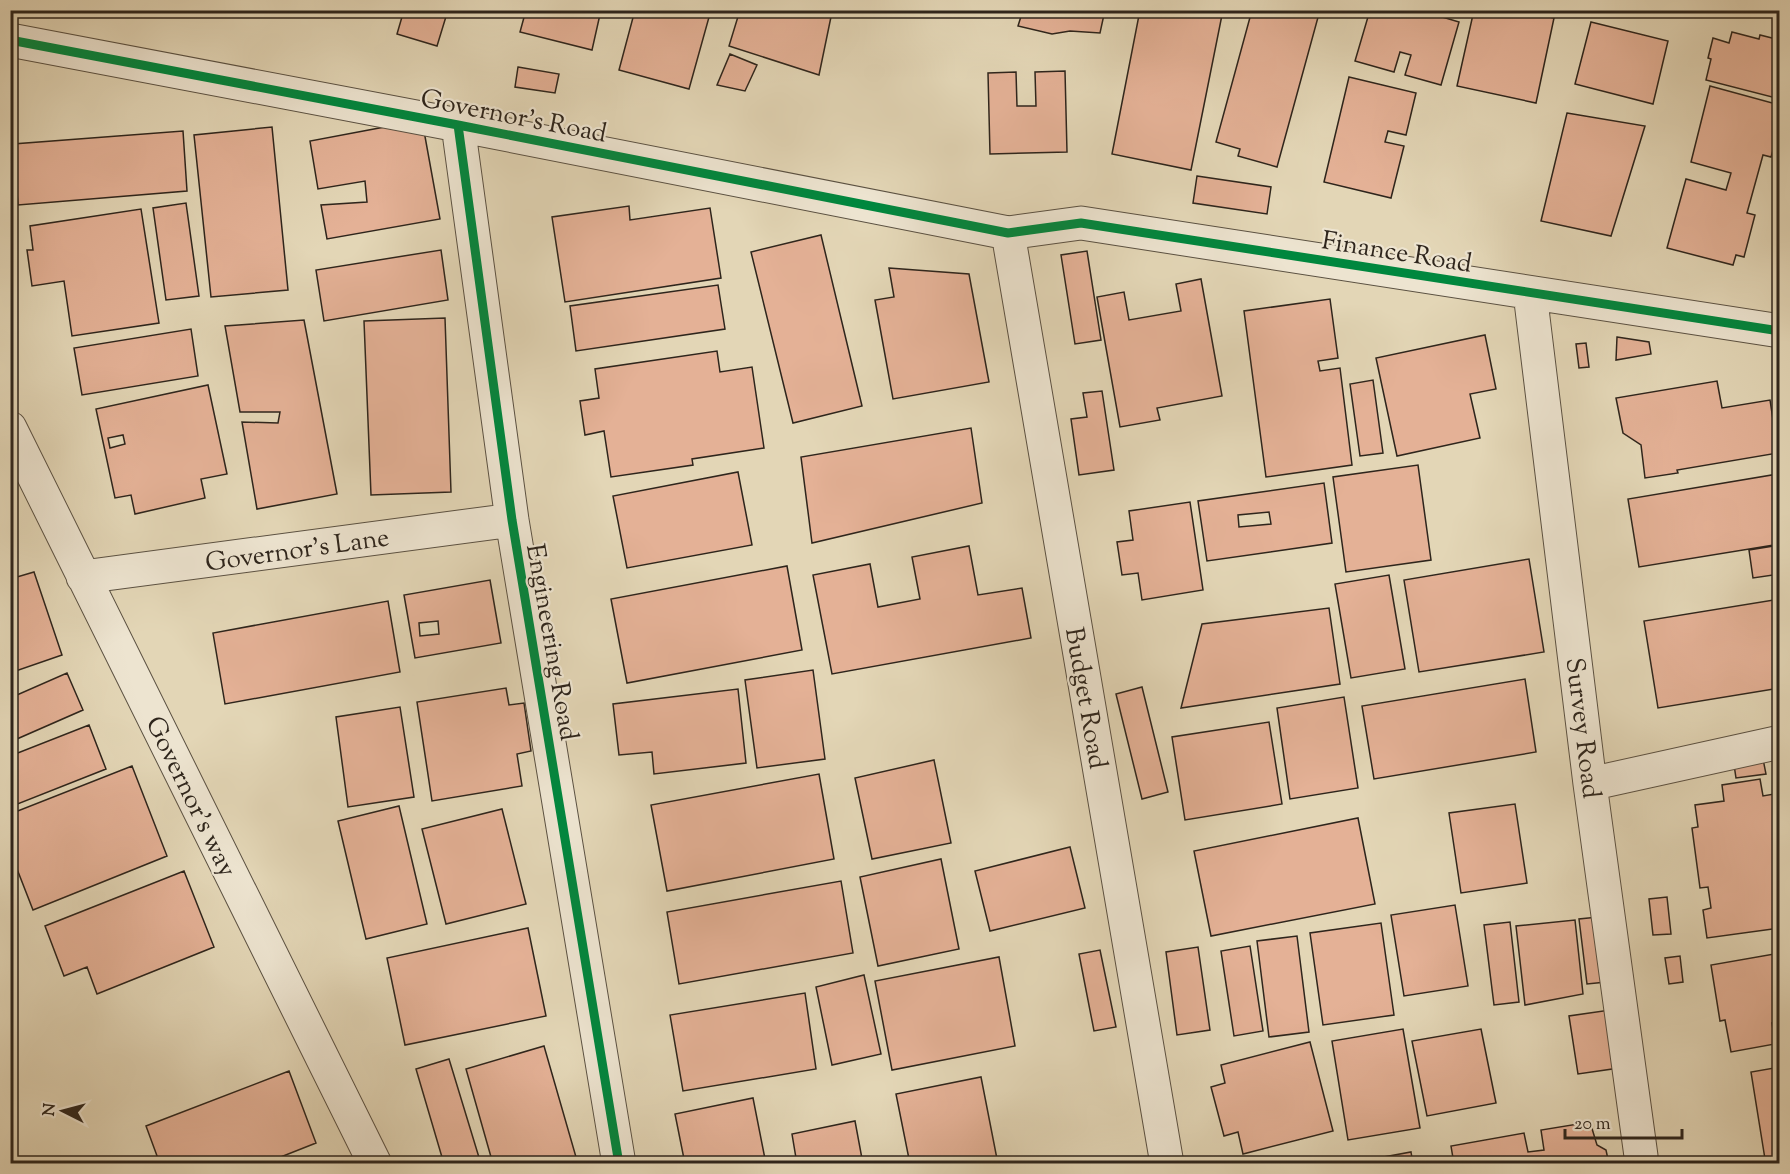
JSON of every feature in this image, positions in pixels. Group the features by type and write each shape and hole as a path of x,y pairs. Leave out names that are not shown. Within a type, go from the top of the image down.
{"street":[{"name":"Governor's Road","path":"10,40 1008,233"},
{"name":"Engineering Road","path":"458,125 512,520 620,1164"},
{"name":"Finance Road","path":"1008,233 1081,223 1779,331"},
{"name":"Budget Road","path":"1008,233 1167,1164"},
{"name":"Survey Road","path":"1530,293 1590,784 1640,1164"},
{"name":"Governor's way","path":"10,428 375,1164"},
{"name":"Governor's Lane","path":"83,578 512,520"},
{"path":"1590,784 1779,742"}],"building":[{"path":"404,10 448,10 437,46 397,34"},
{"path":"526,10 601,10 592,50 520,32"},
{"path":"635,10 711,10 689,89 619,70"},
{"path":"740,10 842,10 832,12 819,75 729,46"},
{"path":"1023,10 1105,10 1100,33 1070,31 1052,34 1018,26"},
{"path":"1140,10 1223,10 1191,170 1112,154"},
{"path":"1252,10 1320,10 1277,167 1238,156 1240,149 1216,142"},
{"path":"1370,10 1419,10 1459,22 1441,85 1405,75 1411,55 1400,52 1394,72 1355,61"},
{"path":"1474,10 1517,10 1554,18 1536,103 1457,86"},
{"path":"1591,22 1668,41 1653,104 1575,84"},
{"path":"1732,32 1759,39 1760,35 1780,40 1780,99 1706,80 1713,38 1729,43"},
{"path":"730,54 757,65 745,91 717,85"},
{"path":"518,67 559,74 555,93 515,87"},
{"path":"1065,71 1067,152 990,154 988,73 1016,72 1017,106 1036,106 1035,72"},
{"path":"1349,77 1416,93 1406,135 1388,131 1385,142 1404,146 1391,198 1324,182"},
{"path":"1710,86 1776,104 1773,115 1780,117 1780,127 1771,157 1763,155 1747,213 1755,215 1744,257 1736,255 1733,265 1667,248 1686,179 1726,190 1731,173 1691,162"},
{"path":"1567,113 1645,126 1611,236 1541,221"},
{"path":"422,120 440,219 327,239 321,205 367,202 365,181 318,189 310,141"},
{"path":"272,127 288,290 211,297 194,135"},
{"path":"183,131 187,191 18,205 13,144"},
{"path":"1197,176 1271,187 1267,214 1193,203"},
{"path":"186,203 199,296 166,300 153,208"},
{"path":"629,206 630,220 710,208 721,278 565,302 552,217"},
{"path":"141,209 159,323 72,336 64,281 32,286 27,250 33,250 30,226"},
{"path":"821,235 862,406 793,423 751,252"},
{"path":"441,250 448,300 324,321 316,270"},
{"path":"1087,251 1101,340 1075,344 1061,255"},
{"path":"889,268 969,274 989,382 893,399 875,300 894,297"},
{"path":"1201,279 1222,396 1157,408 1160,420 1120,427 1097,297 1124,292 1129,320 1181,311 1176,284"},
{"path":"718,285 725,329 576,351 570,306"},
{"path":"1330,299 1338,358 1318,361 1320,371 1340,368 1352,465 1266,477 1244,311"},
{"path":"445,318 451,492 371,495 364,321"},
{"path":"304,320 337,494 257,509 242,422 278,423 280,412 240,412 225,326"},
{"path":"191,329 198,376 82,395 74,348"},
{"path":"1485,335 1496,389 1470,394 1480,438 1397,456 1376,358"},
{"path":"1617,337 1649,342 1651,354 1616,360"},
{"path":"1586,343 1589,367 1579,368 1576,344"},
{"path":"717,351 720,372 752,367 764,448 692,459 693,465 611,477 604,431 585,435 580,401 599,398 595,369"},
{"path":"1373,380 1383,453 1360,456 1350,384"},
{"path":"1717,381 1722,408 1770,400 1778,453 1677,470 1678,473 1645,478 1641,445 1623,433 1616,398"},
{"path":"208,385 227,474 201,479 205,498 135,514 131,495 115,498 96,409","holes":["123,435 125,444 110,448 108,438"]},
{"path":"1102,391 1114,470 1079,475 1071,419 1087,417 1083,393"},
{"path":"971,428 982,503 812,543 801,457"},
{"path":"1418,465 1431,560 1346,572 1333,477"},
{"path":"738,472 752,545 627,568 613,496"},
{"path":"1778,474 1780,544 1639,567 1628,499"},
{"path":"1324,483 1332,543 1207,561 1198,501","holes":["1269,512 1271,524 1239,527 1238,515"]},
{"path":"1190,502 1203,590 1142,600 1138,573 1122,575 1117,542 1133,540 1129,511"},
{"path":"1780,545 1780,574 1753,578 1749,550"},
{"path":"969,546 978,595 1022,588 1031,638 832,674 813,575 870,564 878,607 920,599 912,557"},
{"path":"1529,559 1544,652 1419,672 1404,580"},
{"path":"787,566 802,650 627,683 611,599"},
{"path":"34,572 62,655 10,673 10,579"},
{"path":"1389,575 1405,669 1351,678 1335,584"},
{"path":"490,580 501,643 415,658 404,595","holes":["438,621 439,634 420,636 419,623"]},
{"path":"1780,599 1780,688 1658,708 1644,621"},
{"path":"388,601 400,672 225,704 213,633"},
{"path":"1329,608 1340,684 1181,708 1202,624"},
{"path":"813,670 825,759 757,768 745,680"},
{"path":"67,673 83,710 10,742 10,698"},
{"path":"1525,679 1536,752 1374,779 1362,706"},
{"path":"1142,687 1168,792 1142,799 1116,694"},
{"path":"506,688 509,705 524,703 531,751 517,754 522,786 432,801 417,702"},
{"path":"738,689 746,763 654,774 652,752 619,755 613,704"},
{"path":"1344,697 1358,788 1290,799 1277,708"},
{"path":"400,707 414,797 348,807 336,717"},
{"path":"1269,722 1282,804 1185,820 1172,737"},
{"path":"89,725 106,769 10,807 10,756"},
{"path":"1762,754 1766,774 1736,778 1733,758"},
{"path":"934,760 951,843 872,859 855,778"},
{"path":"132,766 167,856 33,910 10,851 10,814"},
{"path":"819,774 834,859 667,891 651,805"},
{"path":"1760,779 1763,796 1780,793 1780,928 1707,938 1703,910 1711,908 1708,887 1700,888 1692,828 1698,827 1695,805 1724,801 1722,785"},
{"path":"1515,804 1527,883 1461,893 1449,813"},
{"path":"399,806 427,924 366,939 338,821"},
{"path":"502,809 526,904 446,924 422,829"},
{"path":"1358,818 1375,904 1211,936 1194,851"},
{"path":"1070,847 1085,908 990,931 975,871"},
{"path":"941,859 959,949 878,966 860,877"},
{"path":"184,871 214,947 97,994 87,967 64,976 45,926"},
{"path":"841,881 853,953 679,984 667,912"},
{"path":"1667,897 1671,934 1653,935 1649,899"},
{"path":"1455,905 1468,986 1404,996 1391,915"},
{"path":"1598,917 1606,982 1587,984 1579,919"},
{"path":"1575,920 1583,994 1525,1005 1516,926"},
{"path":"1510,922 1519,1002 1494,1005 1484,925"},
{"path":"1381,923 1394,1015 1323,1025 1310,933"},
{"path":"528,928 546,1016 405,1045 387,958"},
{"path":"1297,936 1309,1032 1269,1037 1257,941"},
{"path":"1250,946 1263,1031 1234,1036 1221,951"},
{"path":"1198,947 1210,1030 1177,1035 1166,952"},
{"path":"1100,950 1116,1027 1094,1031 1079,954"},
{"path":"1780,953 1780,1022 1772,1023 1775,1044 1731,1052 1725,1020 1720,1021 1711,965"},
{"path":"1680,956 1683,982 1669,984 1665,958"},
{"path":"999,957 1015,1046 892,1070 875,981"},
{"path":"864,975 881,1054 832,1065 816,987"},
{"path":"805,993 816,1069 683,1091 670,1015"},
{"path":"1610,1010 1619,1068 1578,1074 1569,1016"},
{"path":"1403,1029 1420,1128 1348,1140 1332,1041"},
{"path":"1481,1029 1496,1103 1427,1116 1412,1041"},
{"path":"1310,1042 1333,1131 1243,1154 1238,1132 1224,1136 1211,1087 1225,1083 1221,1065"},
{"path":"544,1046 578,1164 493,1164 466,1069"},
{"path":"449,1059 481,1164 444,1164 416,1069"},
{"path":"1780,1067 1780,1157 1765,1159 1751,1072"},
{"path":"289,1071 316,1143 263,1164 160,1164 146,1126"},
{"path":"981,1077 998,1164 910,1164 896,1094"},
{"path":"753,1098 766,1164 685,1164 675,1114"},
{"path":"855,1121 863,1164 797,1164 792,1134"},
{"path":"1590,1122 1597,1145 1606,1150 1609,1164 1454,1164 1451,1146 1524,1133 1528,1152 1544,1150 1541,1130"},
{"path":"1411,1152 1413,1164 1346,1164"}],"cycle path":[{"path":"10,40 1008,233 1081,223 1780,331"},
{"path":"458,125 512,520 619,1164"}]}
